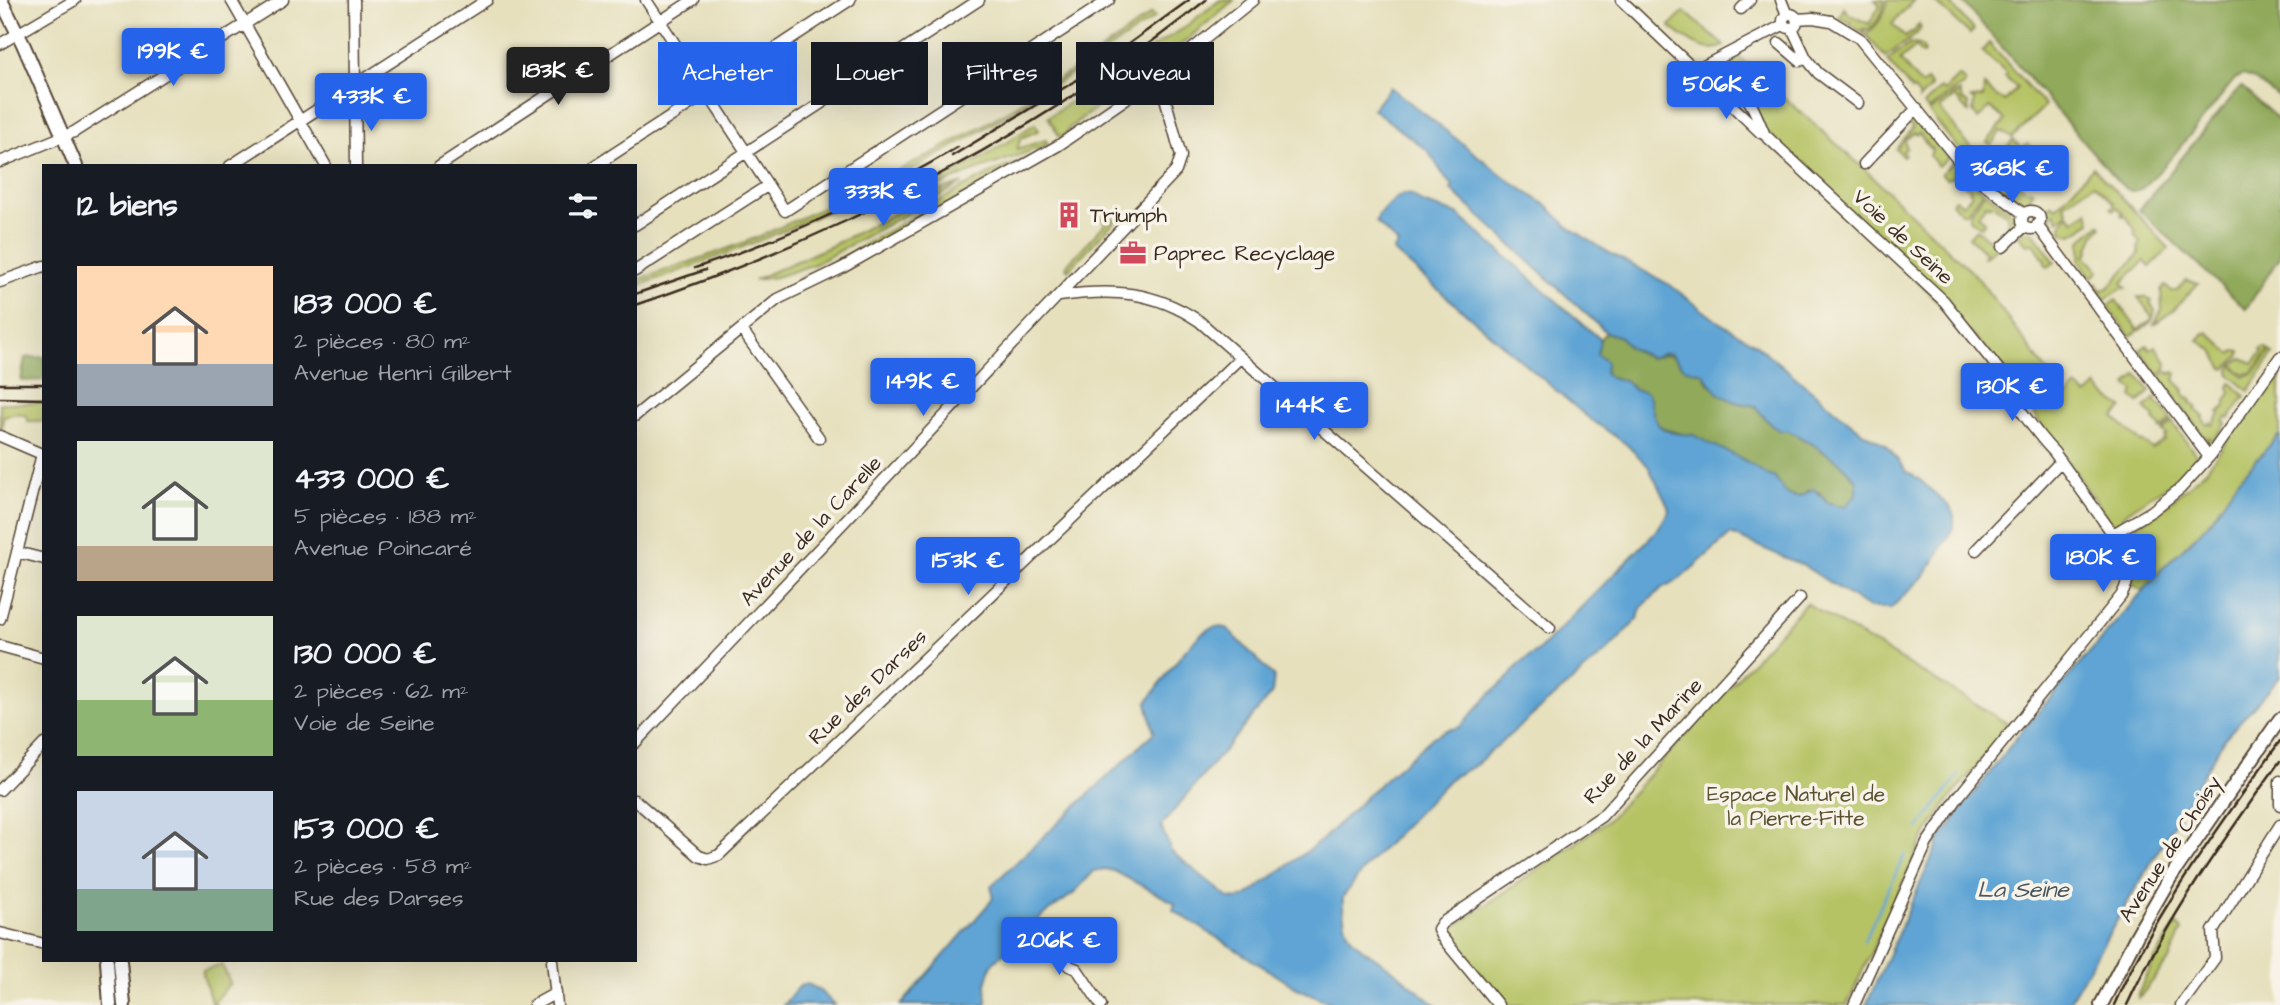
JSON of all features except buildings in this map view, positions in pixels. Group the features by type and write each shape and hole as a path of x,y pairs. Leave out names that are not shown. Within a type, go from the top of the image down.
{"main road":[{"path":"1,0 19,35 74,164"},
{"name":"Avenue de Choisy","path":"2101,1005 2130,947 2170,878 2280,719"},
{"path":"107,962 110,1005"},
{"path":"120,962 124,1005"}],"street":[{"path":"0,44 75,0"},
{"path":"231,0 325,164"},
{"path":"0,162 85,126 283,0"},
{"path":"354,0 356,164"},
{"path":"233,164 487,0"},
{"path":"646,0 673,42"},
{"path":"442,164 693,0"},
{"path":"785,42 850,0"},
{"path":"637,224 979,0"},
{"path":"1201,42 1253,0"},
{"name":"Voie de Seine","path":"1621,0 1944,301 2004,378 2005,386 2113,534 2129,565 2129,579 2121,596 1959,796 1927,844 1854,1005"},
{"path":"1741,9 1750,0"},
{"path":"1781,0 1806,58 1818,73 1858,103"},
{"path":"715,105 785,211 1102,2"},
{"path":"1696,70 1790,22 1821,19 1851,32 1867,45 1966,170 2024,214"},
{"path":"1779,43 1800,61 1806,58"},
{"name":"Voie de Seine","path":"1706,80 1733,86 1744,94 1752,104 1764,134"},
{"path":"598,164 689,105"},
{"path":"637,414 778,299 842,268 978,193 1059,145 1117,105"},
{"name":"Avenue de la Carelle","path":"637,741 1178,168 1181,156 1167,105"},
{"path":"1864,164 1917,108"},
{"path":"637,270 767,186"},
{"path":"2031,211 2037,214 2037,225 2031,229 2025,226 2022,221 2024,214 2031,211"},
{"path":"2037,225 2209,457"},
{"path":"2003,247 2025,226"},
{"path":"0,282 42,267"},
{"path":"1058,296 1090,292 1127,292 1153,298 1182,310 1199,321 1550,628"},
{"path":"742,330 819,438"},
{"path":"2113,534 2152,511 2181,488 2209,457 2280,357"},
{"name":"Rue des Darses","path":"637,802 699,856 708,859 724,851 1240,358"},
{"path":"0,436 42,455"},
{"path":"1976,550 2058,456"},
{"path":"0,619 42,459"},
{"path":"17,552 42,558"},
{"name":"Rue de la Marine","path":"1498,1005 1441,936 1438,929 1442,923 1602,816 1800,598"},
{"path":"0,646 42,657"},
{"path":"0,790 42,746"},
{"path":"2280,782 2280,805"},
{"path":"2181,1005 2215,958 2213,931 2280,825"},
{"path":"1049,929 1069,966 1077,970 1101,1005"},
{"path":"0,933 42,944"},
{"path":"551,962 557,1005"},
{"path":"534,1005 556,993"}],"green space":[{"path":"1220,0 1234,0 1184,42 1161,42"},
{"path":"1875,0 1884,0 1883,9 1874,25 1864,29 1864,34 1863,29 1860,31 1850,24 1851,22 1839,18 1844,8 1850,15 1869,24 1880,5"},
{"path":"1887,0 1914,0 1892,24 1906,37 1913,33 1919,24 1921,28 1916,35 1885,57 1866,35 1883,15"},
{"path":"1933,0 1947,0 1974,30 1970,34"},
{"path":"1961,0 2280,0 2280,98 2252,78 2243,75 2235,79 2156,175 2137,191 2130,191 2115,178"},
{"path":"1684,11 1724,46 1717,49 1703,47 1671,28"},
{"path":"1152,13 1155,17 1119,42 1112,42"},
{"path":"1989,43 2045,106 2012,138 2001,131 1991,145 1987,142 2005,120 1990,107 1978,119 1973,111 1974,101 1971,99 1983,98 1984,86 2004,102 2017,88 2005,77 2007,74 1982,51"},
{"path":"1910,44 1922,46 1924,53 1916,47 1900,60 1921,85 1927,81 1931,87 1919,100 1919,96 1887,60"},
{"path":"1735,56 1859,164 1977,277 2066,397 2077,387 2087,395 2097,385 2104,395 2123,408 2114,418 2152,449 2165,440 2167,435 2163,432 2172,422 2196,455 2196,461 2178,479 2180,480 2172,485 2170,483 2122,516 2123,520 2112,524 1993,356 1766,131 1752,100 1710,76 1711,70"},
{"path":"1076,68 1076,71 1062,80"},
{"path":"1959,76 1965,82 1964,86 1951,92 1928,110 1924,105 1940,88 1944,91"},
{"path":"2241,86 2280,121 2280,257 2246,309 2139,210"},
{"path":"1960,92 1962,100 1968,103 1969,113 1955,97 1940,109 1975,153 1982,147 1985,150 1973,166 1929,112"},
{"path":"1076,98 1076,105 1100,105 1070,127 1061,139 1048,117"},
{"path":"1022,105 904,174 838,207 723,255 637,286 637,280 760,236 862,189 963,137 1012,108"},
{"path":"1915,115 1917,123 1920,122 1949,158 1938,166 1930,156 1932,149 1919,133 1914,133 1904,141 1907,148 1903,151 1903,156 1896,149 1913,128 1907,123"},
{"path":"1035,124 1039,130 1021,138 1017,149 1046,140 1048,145 966,174 883,211 980,159"},
{"path":"2013,140 2022,148 2028,144 2035,159 2032,165 2027,164 2008,146"},
{"path":"1030,158 873,247 797,280 964,187"},
{"path":"1991,158 1989,164 1995,169 1996,167 2029,191 2034,191 2025,205 1987,177 1980,168"},
{"path":"1953,163 1983,191 1966,213 1962,213 1952,203 1955,199 1963,205 1972,194 1969,191 1971,189 1954,176 1947,179 1941,173"},
{"path":"2093,167 2169,248 2150,267 2144,261 2122,283 2126,288 2104,300 2101,292 2094,286 2096,283 2101,290 2108,288 2140,253 2140,242 2134,234 2136,231 2117,207 2114,210 2111,208 2115,204 2094,184 2064,204 2068,213 2058,220 2055,213 2050,215 2058,234 2055,236 2045,216 2051,204 2056,208"},
{"path":"963,183 815,264 776,277 754,280 831,246 941,190"},
{"path":"1985,192 2016,215 2020,227 2014,231 2007,223 2008,216 1991,204 1986,204 1978,215 1985,221 1981,227 1969,219 1969,214"},
{"path":"1099,210 1109,220 1112,217 1116,220 1068,270 1066,267 1069,262 1106,223 1096,213"},
{"path":"2088,211 2091,222 2071,234 2061,230 2066,217 2069,215 2074,220"},
{"path":"2100,224 2102,227 2095,234 2085,256 2099,271 2092,278 2079,260 2081,240"},
{"path":"1976,229 1998,246 1984,258 1986,253 1969,237"},
{"path":"2024,231 2033,232 2055,262 2048,267 2044,262 2046,259 2034,243 2027,244 2018,235"},
{"path":"2186,280 2198,284 2170,313 2153,325 2162,310 2161,290 2165,286 2177,291"},
{"path":"2138,297 2152,301 2150,304 2155,310 2153,318"},
{"path":"2116,300 2138,330 2152,319 2146,326 2130,336 2107,306"},
{"path":"1606,332 1621,337 1630,348 1650,358 1660,355 1673,357 1687,368 1703,373 1709,383 1735,402 1755,406 1772,426 1781,431 1789,431 1842,464 1857,481 1857,494 1844,507 1827,502 1819,492 1809,490 1797,497 1787,494 1770,477 1738,457 1697,438 1667,430 1656,423 1645,394 1634,390 1625,380 1608,378 1604,373 1605,368 1596,355 1600,339"},
{"path":"2208,332 2231,354 2236,350 2240,351 2240,355 2226,369 2222,368 2215,352 2198,340"},
{"path":"2147,345 2150,349 2155,346 2167,362 2166,369 2158,375 2140,350"},
{"path":"2262,348 2269,351 2253,372 2246,374 2239,371 2234,364 2242,358 2253,363 2263,352"},
{"path":"2270,352 2273,354 2249,391 2231,376 2233,365 2243,376 2253,374"},
{"path":"42,357 42,380 21,381 25,358"},
{"path":"2280,367 2280,434 2239,479 2207,525 2143,591 2132,584 2133,559 2123,541 2133,528 2160,511 2206,470"},
{"path":"2168,371 2170,374 2176,374 2174,380 2192,401 2192,405 2197,407 2195,409 2204,417 2207,425 2213,425 2219,412 2226,406 2226,400 2231,393 2231,383 2245,396 2229,419 2227,417 2224,422 2226,424 2211,443 2207,441 2211,437 2206,439 2160,377"},
{"path":"2137,374 2150,391 2139,403 2132,397 2134,391 2127,385"},
{"path":"2155,398 2171,420 2162,430 2145,408"},
{"path":"0,403 42,403 42,421 28,421 27,416 19,413 3,416 2,431"},
{"name":"Espace Naturel de la Pierre-Fitte","path":"1806,603 2010,725 1945,805 1922,841 1847,1005 1506,1005 1447,932 1606,822"},
{"path":"2176,924 2182,930 2170,959 2139,998 2138,994 2153,963"},
{"path":"222,965 230,983 214,1002 216,1005 212,1005 202,971"}],"water":[{"path":"1390,87 1510,181 1547,206 1570,228 1670,285 1717,321 1754,343 1862,432 1886,445 1906,471 1950,507 1954,516 1954,527 1925,575 1891,608 1869,608 1804,566 1731,534 1680,579 1663,587 1641,608 1638,619 1608,650 1473,767 1452,777 1367,865 1343,897 1345,925 1355,942 1436,1005 1336,1005 1297,988 1173,910 1175,903 1114,871 1105,869 1094,871 1073,894 1043,915 992,964 986,984 987,1005 901,1005 992,900 991,886 1154,733 1147,702 1188,647 1208,630 1227,628 1274,677 1272,693 1161,826 1171,851 1229,898 1238,899 1245,897 1322,840 1433,737 1460,727 1519,664 1538,651 1656,532 1669,511 1648,466 1626,444 1586,416 1393,251 1398,244 1376,222 1379,214 1404,194 1457,214 1600,339 1597,355 1607,362 1606,375 1612,379 1625,380 1634,390 1645,392 1649,396 1654,417 1665,430 1692,434 1742,459 1774,477 1793,497 1814,489 1827,502 1844,507 1857,494 1857,481 1842,464 1789,431 1781,431 1772,426 1755,406 1735,402 1718,393 1703,373 1685,369 1671,354 1665,353 1651,358 1630,348 1621,337 1606,332 1451,190 1453,185 1428,151 1373,109"},
{"name":"La Seine","path":"2280,434 2280,677 2224,739 2067,1005 1866,1005 1940,839 2020,733 2161,570 2207,525 2239,479"},
{"path":"808,984 835,1005 783,1005 800,986"}],"waterway":[{"path":"1918,829 1959,775"},
{"path":"1864,941 1905,854"}],"railway":[{"path":"952,156 1090,72 1189,0"},
{"path":"637,304 787,247 934,177 1005,138 1074,95 1206,0"},
{"path":"695,268 830,215 958,147"},
{"path":"637,293 705,270"},
{"path":"0,384 42,384"},
{"path":"0,398 42,399"},
{"path":"2114,1005 2170,902 2280,741"},
{"path":"2127,1005 2179,910 2280,761"}],"place":[{"name":"Triumph","path":"1069,215"},
{"name":"Paprec Recyclage","path":"1133,253"}]}
